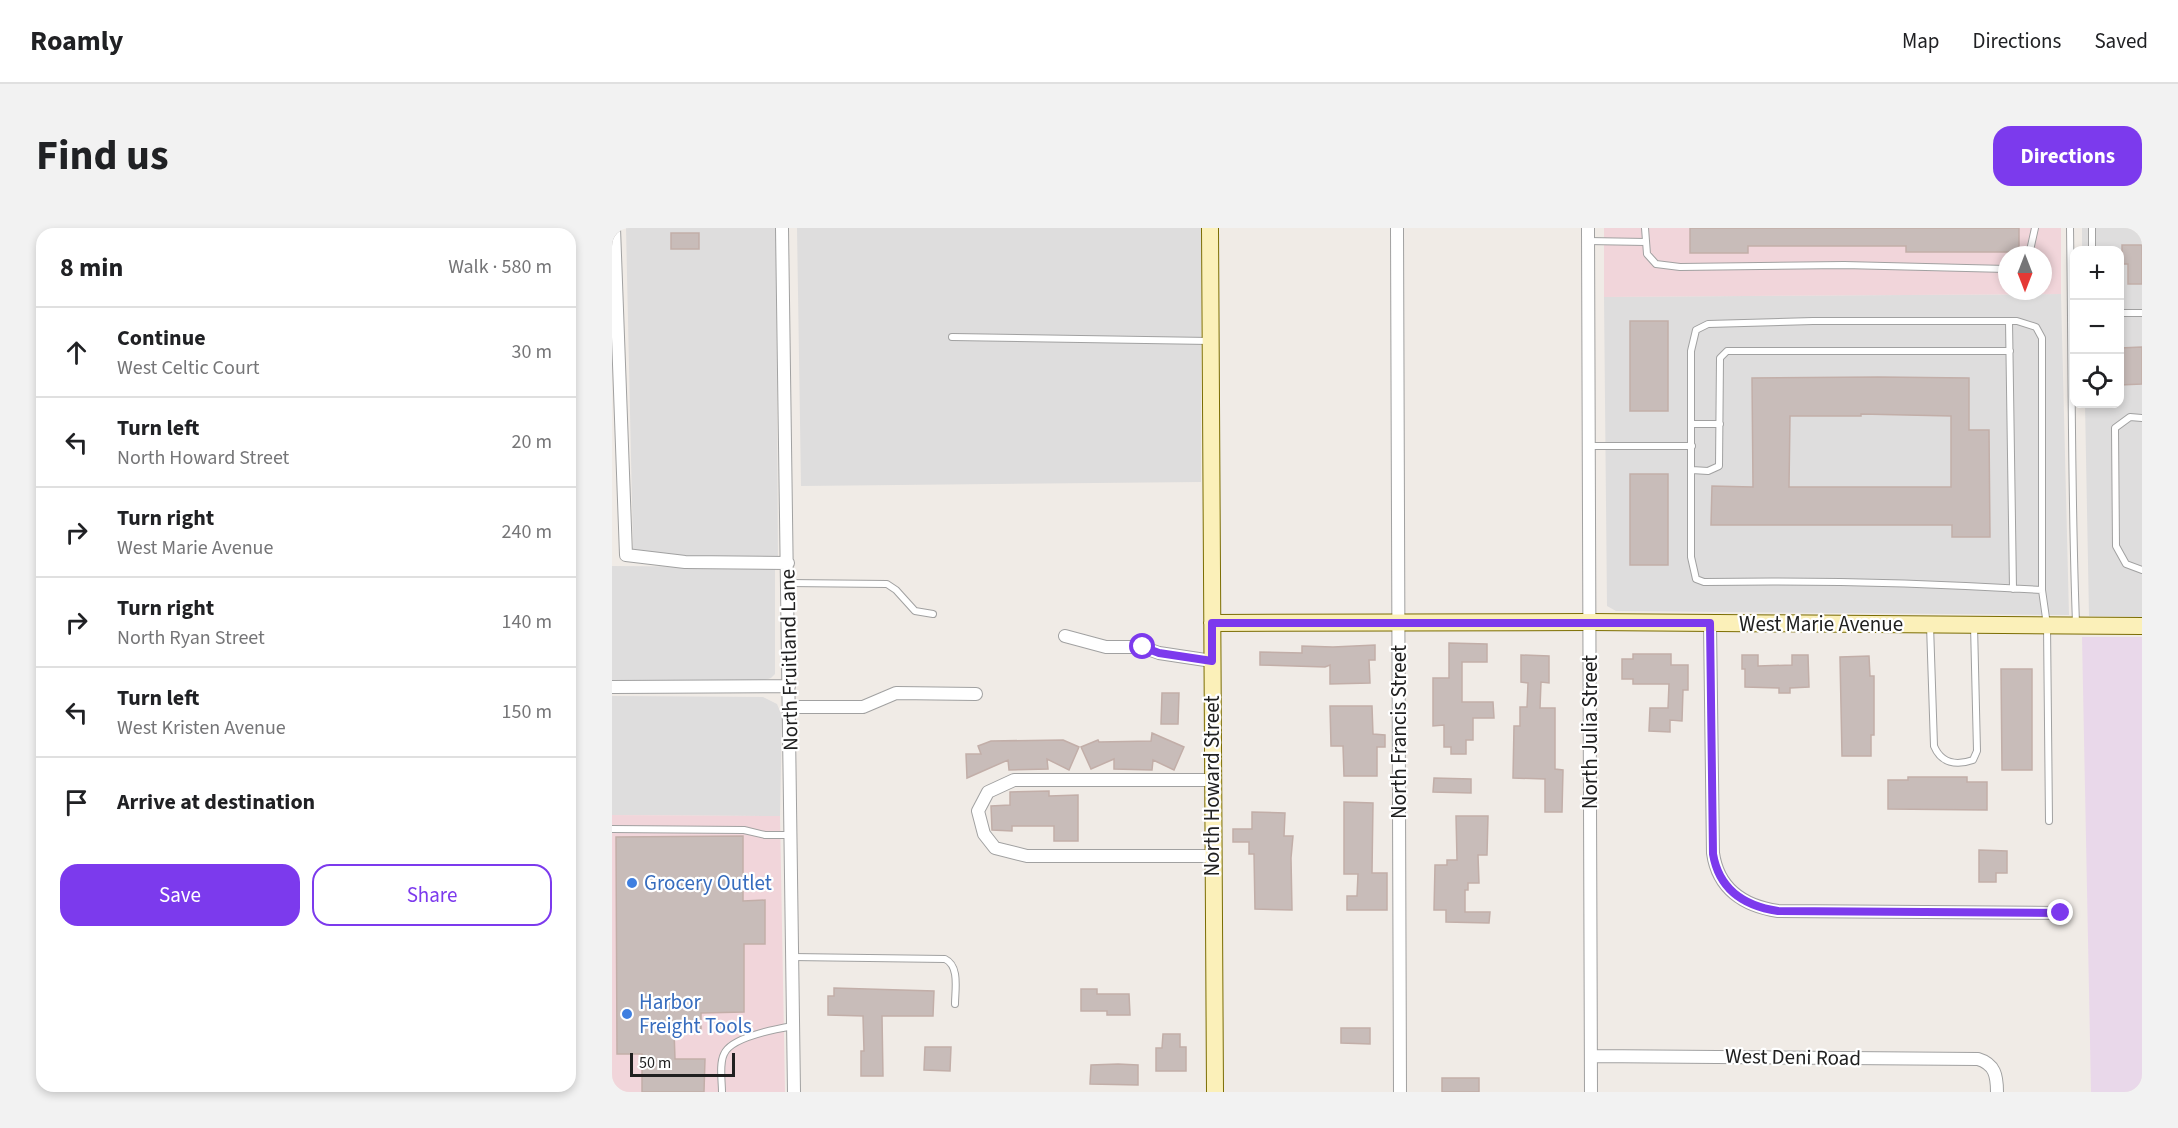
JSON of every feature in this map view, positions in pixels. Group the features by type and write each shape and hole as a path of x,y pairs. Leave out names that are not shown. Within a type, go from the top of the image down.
{"street":[{"path":"614,228 626,555 686,562 788,563"},
{"name":"North Fruitland Lane","path":"782,228 794,1092"},
{"name":"North Howard Street","path":"1210,228 1215,1092"},
{"name":"North Francis Street","path":"1397,228 1400,1092"},
{"name":"North Julia Street","path":"1588,228 1591,1092"},
{"name":"West Marie Avenue","path":"1212,623 1398,621 2142,626"},
{"path":"1710,623 1713,854 1719,873 1733,893 1753,905 1778,911 2061,913"},
{"path":"1065,636 1106,647 1143,647 1159,653 1212,661"},
{"path":"612,687 789,686"},
{"path":"789,707 863,707 896,693 976,694"},
{"path":"1212,780 1014,780 988,792 978,811 984,834 995,848 1027,856 1212,856"},
{"name":"West Deni Road","path":"1591,1056 1978,1059 1993,1068 1996,1074 1997,1092"}],"lane":[{"path":"1645,228 1647,254 1656,264 1680,267 1844,265 1998,269"},
{"path":"2031,246 2035,228"},
{"path":"2070,228 2073,555 2076,626"},
{"path":"2092,228 2092,246"},
{"path":"1588,241 1646,242"},
{"path":"2124,313 2142,313"},
{"path":"2042,590 1926,583 1773,580 1704,582 1696,579 1691,557 1691,351 1696,330 1708,324 1813,321 2017,321 2036,327 2042,338 2042,590 2047,625 2049,821"},
{"path":"2009,321 2013,589"},
{"path":"952,338 1210,341"},
{"path":"1692,470 1708,471 1719,466 1720,358 1728,351 2010,351"},
{"path":"2142,418 2130,417 2115,428 2116,546 2126,564 2142,570"},
{"path":"1692,423 1720,424"},
{"path":"1589,446 1692,446"},
{"path":"788,583 887,584 896,590 915,611 933,614"},
{"path":"1930,624 1934,746 1941,758 1951,763 1973,760 1977,751 1974,625"},
{"path":"612,829 744,830 765,835 791,835"},
{"path":"792,957 945,959 952,964 955,971 955,1004"},
{"path":"722,1092 722,1056 726,1049 749,1037 793,1026"}],"shaded area":[{"path":"626,228 776,228 778,558 639,555 633,550"},
{"path":"797,228 1201,228 1201,482 801,486"},
{"path":"1604,228 2061,228 2061,294 2052,294 2052,246 1998,246 1998,294 1604,297"},
{"path":"2082,228 2142,228 2142,617 2089,616 2085,408 2124,408 2124,246 2082,246"},
{"path":"1998,294 1998,300 2052,300 2052,294 2061,294 2069,615 1616,611 1607,606 1604,297"},
{"path":"612,566 775,567 775,674 762,681 612,681"},
{"path":"2082,637 2142,637 2142,1092 2091,1092"},
{"path":"612,696 763,697 777,704 782,716 780,816 612,815"},
{"path":"612,815 780,816 785,1092 612,1092"}],"building":[{"path":"1690,228 2019,228 2019,246 1998,246 1998,252 1906,252 1906,246 1748,246 1748,253 1690,253"},
{"path":"671,233 699,233 699,249 671,249"},
{"path":"2142,245 2142,284 2128,284 2128,264 2124,264 2124,246 2122,246"},
{"path":"1630,321 1668,321 1668,411 1630,411"},
{"path":"2142,347 2142,384 2124,385 2124,348"},
{"path":"1752,378 1969,378 1969,430 1989,430 1990,537 1952,537 1952,525 1711,525 1712,486 1753,487","holes":["1861,414 1951,416 1951,487 1789,487 1790,416 1861,416"]},
{"path":"1630,474 1668,474 1668,565 1630,565"},
{"path":"1449,643 1487,644 1487,662 1462,662 1462,702 1493,702 1494,718 1473,718 1473,740 1466,740 1466,754 1451,754 1451,747 1444,747 1444,725 1433,726 1433,678 1449,678"},
{"path":"1375,645 1375,660 1369,660 1370,683 1330,684 1330,665 1325,667 1260,665 1260,652 1302,653 1302,646"},
{"path":"1633,654 1671,654 1671,665 1688,665 1688,690 1683,690 1682,721 1670,720 1670,732 1649,731 1650,708 1668,708 1669,684 1633,684 1633,679 1622,679 1622,659 1633,659"},
{"path":"1521,655 1549,656 1549,683 1541,682 1540,708 1555,708 1555,769 1563,770 1562,812 1545,812 1545,779 1513,778 1514,726 1520,726 1520,707 1527,707 1528,683 1521,682"},
{"path":"1742,655 1758,655 1758,666 1792,665 1792,655 1808,655 1809,687 1790,688 1790,693 1779,693 1779,688 1745,687"},
{"path":"1869,656 1870,676 1874,676 1874,735 1871,735 1871,756 1842,756 1840,657"},
{"path":"2001,669 2032,669 2032,770 2002,770"},
{"path":"1162,693 1179,693 1178,724 1161,724"},
{"path":"1330,706 1372,706 1373,734 1385,735 1385,747 1377,747 1377,776 1344,776 1343,746 1331,746"},
{"path":"1152,733 1184,747 1174,770 1153,760 1152,770 1114,769 1114,759 1091,769 1081,747 1098,740 1099,742 1151,741"},
{"path":"1063,740 1079,747 1069,770 1047,759 1048,769 1009,770 1008,760 967,778 966,754 981,754 978,746 991,741"},
{"path":"1908,777 1967,777 1967,782 1987,782 1987,810 1888,809 1888,780 1908,780"},
{"path":"1434,778 1471,779 1471,793 1433,792"},
{"path":"1049,791 1049,796 1078,795 1078,841 1054,841 1054,826 1012,826 1012,831 992,830 991,806 1010,805 1010,792"},
{"path":"1344,802 1373,803 1372,873 1387,873 1387,910 1347,910 1347,896 1357,896 1358,874 1344,874"},
{"path":"1252,812 1285,813 1284,836 1293,836 1292,910 1255,909 1254,854 1249,854 1249,842 1233,842 1233,829 1252,829"},
{"path":"1456,816 1488,816 1487,855 1478,855 1479,883 1468,883 1468,890 1465,890 1465,912 1490,912 1489,923 1446,922 1446,910 1434,910 1435,865 1447,865 1447,860 1457,860"},
{"path":"743,836 743,901 765,900 765,944 744,944 744,1012 701,1013 701,1029 674,1030 675,1059 705,1059 704,1092 642,1092 642,1054 617,1054 616,837"},
{"path":"1979,850 2007,851 2007,873 1996,873 1996,882 1979,882"},
{"path":"834,988 934,991 933,1016 882,1016 883,1076 861,1076 861,1051 864,1051 863,1016 828,1015 828,996 834,996"},
{"path":"1081,989 1097,989 1097,994 1129,994 1130,1015 1107,1015 1107,1011 1081,1011"},
{"path":"1341,1028 1370,1028 1370,1044 1341,1043"},
{"path":"1163,1034 1180,1034 1180,1047 1186,1047 1186,1071 1156,1071 1156,1048 1162,1048"},
{"path":"925,1047 951,1047 950,1071 924,1070"},
{"path":"1091,1065 1138,1065 1138,1085 1090,1084"},
{"path":"1442,1078 1479,1078 1479,1092 1442,1092"}],"place":[{"name":"Grocery Outlet","path":"632,883"},
{"name":"Harbor Freight Tools","path":"627,1014"}],"route":[{"path":"1143,647 1159,653 1212,661 1212,623 1398,621 1710,623 1713,854 1724,882 1739,898 1761,908 1778,911 2061,913"}]}
